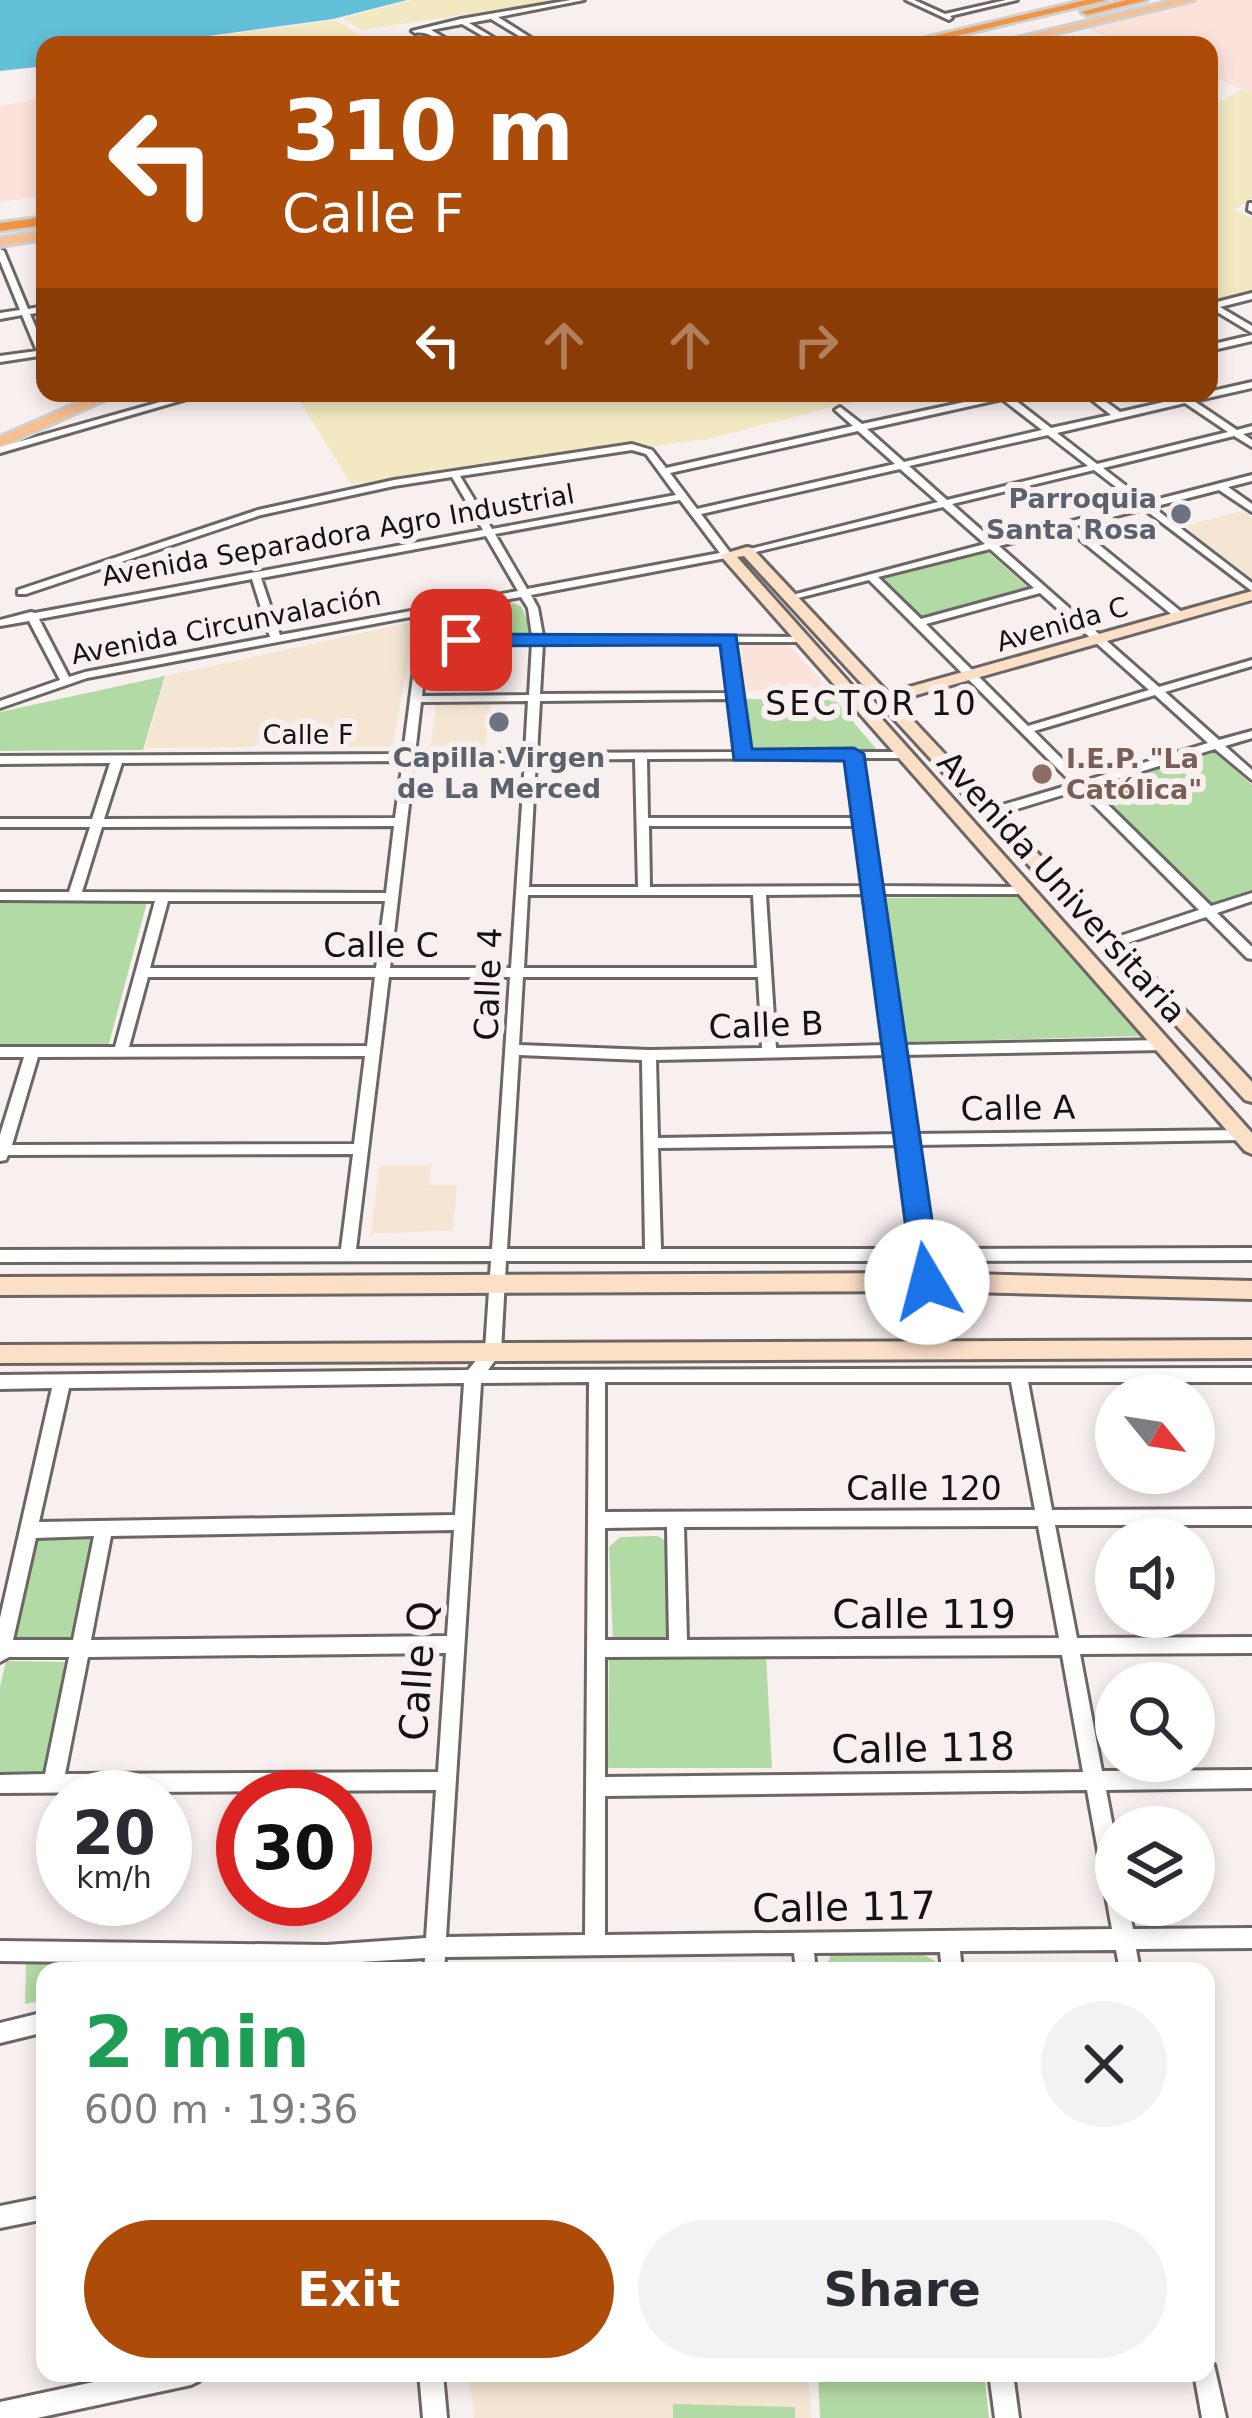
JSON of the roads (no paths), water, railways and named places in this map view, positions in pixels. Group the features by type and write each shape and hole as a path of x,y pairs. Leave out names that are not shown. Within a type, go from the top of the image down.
{"highway":[{"path":"941,36 1101,0"},
{"path":"982,36 1141,0"},
{"path":"0,218 36,213"},
{"path":"0,227 36,222"}],"main road":[{"path":"1032,36 1190,0"},
{"path":"0,242 36,236"},
{"path":"0,446 94,402"}],"street":[{"path":"415,31 581,0"},
{"path":"909,0 946,17 1014,0"},
{"path":"965,0 1016,19"},
{"path":"491,16 524,36"},
{"path":"461,21 487,36"},
{"path":"425,28 439,36"},
{"path":"0,251 36,337"},
{"path":"1218,305 1252,296"},
{"path":"0,316 36,311"},
{"path":"1218,312 1252,334"},
{"path":"1218,346 1252,334"},
{"path":"0,359 36,356"},
{"path":"1218,391 1252,385"},
{"path":"0,446 168,402"},
{"path":"664,471 972,402"},
{"path":"1010,402 1252,592"},
{"path":"1100,402 1119,416"},
{"path":"698,512 1165,402"},
{"path":"1190,402 1252,444"},
{"path":"840,410 1252,776"},
{"path":"747,551 1252,429"},
{"name":"Avenida Universitaria","path":"454,473 642,448 698,512 727,555 1247,1140"},
{"path":"22,592 258,512 454,473"},
{"name":"Calle 4","path":"454,473 533,608 538,640 493,1352"},
{"path":"790,597 1252,478"},
{"path":"1220,486 1252,509"},
{"name":"Avenida Separadora Agro Industrial","path":"0,622 684,496"},
{"path":"1068,525 1180,616"},
{"name":"Avenida Universitaria","path":"747,551 993,812 1252,1099"},
{"name":"Avenida Circunvalación","path":"0,705 66,681 523,590 747,551"},
{"path":"255,574 276,638"},
{"path":"872,576 1252,955"},
{"path":"919,623 1040,590"},
{"name":"Avenida C","path":"886,699 1252,592"},
{"path":"348,1255 427,609"},
{"path":"31,615 66,681"},
{"path":"729,639 742,755"},
{"path":"423,640 802,639"},
{"path":"1026,730 1252,664"},
{"path":"416,699 735,696"},
{"path":"993,812 1252,734"},
{"path":"854,754 937,1350"},
{"name":"Calle F","path":"0,760 904,754"},
{"path":"640,756 644,891"},
{"path":"74,896 117,759"},
{"path":"0,823 401,822"},
{"path":"642,822 863,822"},
{"path":"521,892 1025,890"},
{"path":"759,891 769,1053"},
{"path":"0,896 392,897"},
{"path":"121,1052 163,896"},
{"path":"1113,943 1252,896"},
{"name":"Calle C","path":"142,973 764,972"},
{"name":"Calle B","path":"515,1050 649,1055 1163,1045"},
{"path":"0,1052 373,1052"},
{"path":"32,1052 1,1153 361,1149"},
{"path":"649,1055 653,1254"},
{"path":"1223,1113 1252,1099"},
{"name":"Calle A","path":"650,1143 1247,1140"},
{"path":"0,1256 1252,1254"},
{"path":"0,1286 927,1282 1252,1290"},
{"path":"0,1354 1252,1348"},
{"path":"473,1376 493,1352"},
{"path":"1018,1374 1095,1781"},
{"path":"595,1946 597,1375"},
{"path":"0,1382 597,1375 1252,1375"},
{"name":"Calle Q","path":"435,1962 473,1376"},
{"path":"62,1382 1,1653 456,1645"},
{"name":"Calle 120","path":"596,1520 1252,1517"},
{"path":"675,1519 678,1648"},
{"path":"29,1530 464,1522"},
{"path":"56,1770 104,1528"},
{"name":"Calle 119","path":"596,1648 1252,1645"},
{"name":"Calle 118","path":"1215,1779 1252,1779"},
{"path":"192,1783 447,1781"},
{"name":"Calle 118","path":"595,1787 1095,1781"},
{"path":"0,1784 36,1784"},
{"path":"1122,1926 1128,1962"},
{"name":"Calle 117","path":"326,1955 436,1947 1252,1938"},
{"path":"949,1942 951,1962"},
{"path":"803,1943 805,1962"},
{"path":"0,1951 326,1955"},
{"path":"297,1962 326,1955"},
{"path":"0,2033 36,2024"},
{"path":"0,2217 36,2210"},
{"path":"0,2414 148,2382"},
{"path":"431,2382 435,2418"},
{"path":"1002,2382 1007,2418"},
{"path":"1208,2382 1214,2418"}],"water":[{"path":"0,0 407,0 333,19 209,36 36,36 36,67 0,71"}],"place":[{"name":"Parroquia Santa Rosa","path":"1181,514"},
{"name":"Capilla Virgen de La Merced","path":"499,722"},
{"name":"I.E.P. \"La Católica\"","path":"1042,774"}],"district":[{"name":"SECTOR 10","path":"872,703"}]}
